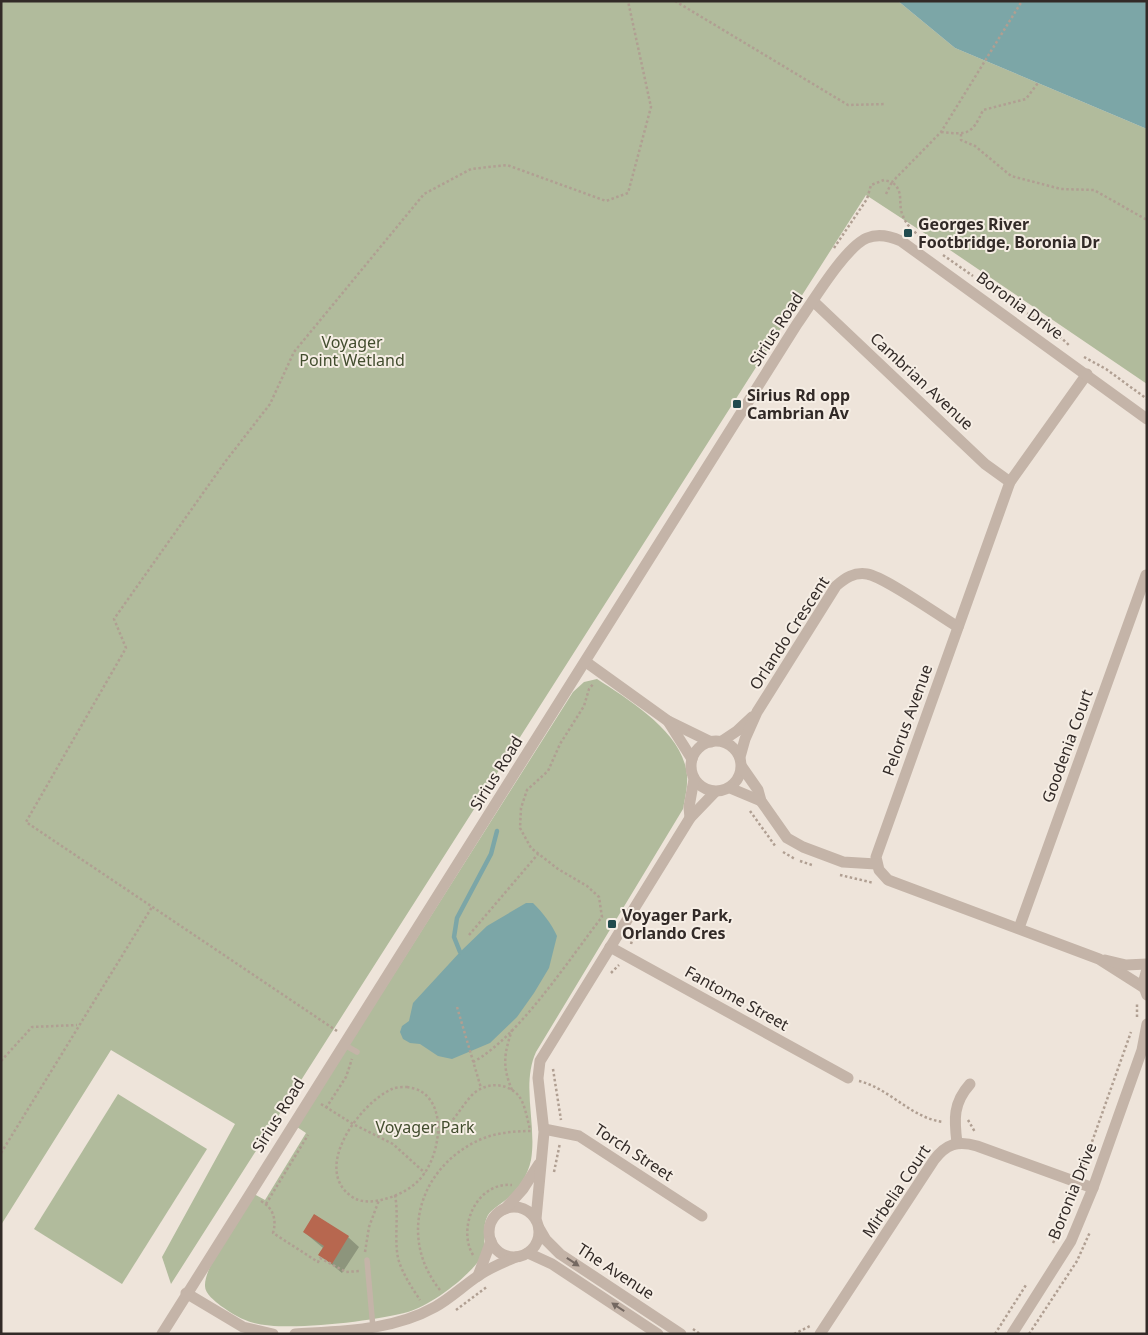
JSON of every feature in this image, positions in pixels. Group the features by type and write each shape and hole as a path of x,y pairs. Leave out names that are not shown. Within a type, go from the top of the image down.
{"street":[{"name":"Boronia Drive","path":"867,238 884,235 901,241 1147,419"},
{"name":"Sirius Road","path":"162,1334 309,1097 813,301 850,251 867,238"},
{"name":"Cambrian Avenue","path":"813,301 982,460 1010,482"},
{"name":"Pelorus Avenue","path":"878,867 876,858 880,840 1010,482 1087,374"},
{"name":"Orlando Crescent","path":"741,762 745,739 757,712 836,586 850,576 858,574 876,578 958,626"},
{"name":"Goodenia Court","path":"1018,928 1146,575"},
{"path":"586,662 668,721 734,748 758,790 761,801 782,832 795,843 843,862 878,867 888,880 895,883 1099,959 1126,965 1147,964"},
{"name":"Orlando Crescent","path":"716,741 737,731 757,712"},
{"path":"668,721 692,760"},
{"path":"690,818 689,807 694,779 691,768 692,760 698,749 716,741"},
{"path":"694,779 704,789 715,792 730,788 739,779 741,762"},
{"path":"730,788 761,801"},
{"path":"295,1334 367,1330 423,1313 446,1300 478,1276 528,1253 537,1242 540,1160 544,1130 538,1078 540,1061 690,818 715,792"},
{"name":"Fantome Street","path":"610,947 848,1078"},
{"path":"1099,959 1142,993"},
{"path":"1142,993 1143,976 1147,969"},
{"name":"Boronia Drive","path":"1012,1334 1065,1253 1093,1188 1144,1046 1147,1024"},
{"path":"970,1084 962,1094 954,1111 957,1143 977,1146 1093,1188"},
{"name":"Torch Street","path":"544,1130 561,1131 586,1140 702,1216"},
{"name":"Mirbelia Court","path":"820,1334 934,1160 946,1148 957,1143"},
{"path":"478,1276 491,1242 491,1223 497,1214 525,1188 540,1160"},
{"path":"504,1209 511,1207 522,1208 537,1224"},
{"name":"The Avenue","path":"537,1224 546,1240 560,1254 681,1334"},
{"path":"491,1242 501,1253 516,1257"},
{"name":"The Avenue","path":"528,1253 545,1260 658,1334"},
{"path":"186,1293 243,1327 273,1334"}],"lane":[{"path":"345,1041 356,1051"},
{"path":"367,1260 367,1330"}],"path":[{"path":"345,1041 26,822 126,648 114,619 225,462 270,404 294,352 424,194 471,169 507,165 606,201 628,193 651,107 628,1"},
{"path":"675,1 848,105 886,104"},
{"path":"886,194 892,182 941,132 1022,1"},
{"path":"941,132 961,134 968,132 976,126 983,110 1026,99 1038,83"},
{"path":"961,134 961,140 975,146 1011,176 1061,189 1094,190 1147,220"},
{"path":"831,253 867,199 871,184 884,180 892,182 902,196 901,214 923,241"},
{"path":"938,253 950,258 977,280"},
{"path":"1010,303 1046,324 1076,351"},
{"path":"1080,354 1106,369 1147,399"},
{"path":"473,1062 486,1055 534,1005 602,917 599,897 587,886 558,870 531,848 520,828 522,808 528,790 548,771 560,744 584,706 589,689 601,674"},
{"path":"748,807 775,845 791,856 819,868"},
{"path":"469,935 538,853"},
{"path":"868,881 869,876 878,867"},
{"path":"838,875 868,881 880,888"},
{"path":"1,1154 78,1025 152,907"},
{"path":"631,944 636,928"},
{"path":"607,978 619,965"},
{"path":"1136,1018 1142,993"},
{"path":"457,1007 481,1088"},
{"path":"1,1061 32,1027 78,1025"},
{"path":"1080,1183 1085,1160 1134,1026"},
{"path":"512,1029 504,1053 506,1075 512,1091"},
{"path":"326,1108 346,1077 356,1051"},
{"path":"553,1176 561,1131 553,1070 554,1062"},
{"path":"438,1133 454,1120 473,1094 481,1088 497,1084 519,1096 530,1131"},
{"path":"407,1087 421,1091 428,1098 436,1116 438,1133 431,1163 425,1173 412,1186 395,1195 379,1200 362,1201 354,1198 345,1192 339,1182 337,1158 353,1124 363,1110 393,1088 407,1087"},
{"path":"309,1097 353,1124 393,1144 425,1173"},
{"path":"446,1300 430,1278 419,1244 418,1219 427,1191 444,1165 459,1151 477,1141 503,1133 544,1130"},
{"path":"266,1204 308,1135"},
{"path":"476,1258 467,1235 469,1216 473,1207 484,1194 491,1190 508,1184 516,1185"},
{"path":"248,1194 266,1204 273,1213 276,1223 273,1232 310,1257 318,1262 320,1258 346,1272 368,1270"},
{"path":"395,1195 398,1212 396,1240 398,1258 408,1280 422,1302"},
{"path":"367,1260 366,1240 379,1200"},
{"path":"1051,1248 1069,1213"},
{"path":"994,1334 1030,1280"},
{"path":"449,1314 475,1297 490,1284"},
{"path":"692,1328 700,1334"}],"green space":[{"name":"Voyager Point Wetland","path":"1,1 898,1 955,48 1147,129 1147,384 866,195 171,1284 162,1257 235,1124 111,1050 1,1225"},
{"name":"Voyager Park","path":"597,679 638,707 665,731 676,745 683,759 687,775 687,788 683,809 536,1052 532,1065 529,1091 532,1133 530,1166 516,1190 488,1215 485,1226 483,1254 474,1267 457,1283 427,1304 408,1312 375,1319 308,1326 268,1325 254,1323 237,1316 216,1302 208,1295 205,1289 206,1277 217,1253 254,1194 265,1200 306,1133 297,1127 573,692 584,682"},
{"path":"118,1094 207,1149 122,1284 34,1229"}],"water":[{"path":"898,1 1147,1 1147,129 955,48"},
{"path":"526,903 533,903 537,907 557,936 549,968 517,1017 490,1043 452,1059 438,1056 420,1044 410,1043 403,1039 400,1032 402,1026 409,1021 413,1003 487,926"}],"building":[{"path":"314,1214 349,1236 332,1264 318,1255 324,1246 303,1232"}],"waterway":[{"path":"460,952 454,937 457,918 491,854 497,831"}],"place":[{"name":"Georges River Footbridge, Boronia Dr","path":"908,233"},
{"name":"Sirius Rd opp Cambrian Av","path":"737,404"},
{"name":"Voyager Park, Orlando Cres","path":"612,924"}]}
